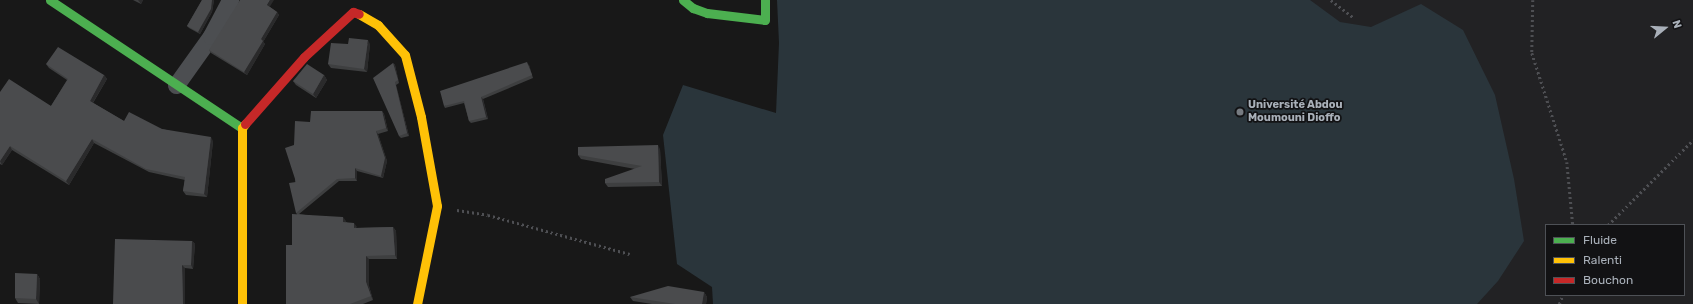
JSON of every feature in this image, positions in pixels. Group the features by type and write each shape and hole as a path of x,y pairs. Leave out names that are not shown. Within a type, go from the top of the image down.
{"street":[{"path":"50,0 242,128"},
{"path":"176,85 211,36 230,0"},
{"path":"683,0 693,8 707,13 765,20 765,0"},
{"path":"242,304 242,128 304,56 348,14 358,13 378,25 405,55 421,117 437,206 417,304"}],"path":[{"path":"1331,0 1353,18"},
{"path":"1533,0 1532,53 1567,162 1573,224"},
{"path":"1609,224 1693,140"},
{"path":"437,206 488,215 630,254"}],"shaded area":[{"name":"Université Abdou Moumouni Dioffo","path":"777,0 1310,0 1340,22 1371,27 1421,4 1463,30 1495,95 1514,179 1524,241 1498,281 1477,304 713,304 712,287 677,264 663,135 683,85 776,113 779,43"},
{"name":"Université Abdou Moumouni Dioffo","path":"785,0 1693,0 1693,304 786,304"}],"building":[{"path":"202,0 212,0 211,9 198,32 187,26"},
{"path":"240,0 270,0 267,5 277,12 261,39 263,41 244,72 209,50"},
{"path":"349,38 368,40 364,69 328,64 331,43 348,44"},
{"path":"58,47 104,75 90,101 124,121 129,112 162,129 211,137 204,194 183,191 185,177 146,169 92,139 66,181 10,146 0,161 0,92 9,79 51,106 68,79 46,64"},
{"path":"527,62 532,75 481,97 486,117 469,121 464,101 444,106 440,91"},
{"path":"393,63 398,80 395,82 407,133 399,136 373,78"},
{"path":"307,64 324,75 313,94 293,81"},
{"path":"311,111 382,111 386,128 376,131 385,158 381,176 355,168 355,178 337,179 296,213 289,183 296,182 285,148 294,145 295,121 310,122"},
{"path":"658,145 659,182 605,183 605,179 642,166 578,155 578,147"},
{"path":"292,214 343,217 343,222 354,223 354,228 393,227 395,255 366,256 366,282 371,296 350,304 286,304 286,245 292,245"},
{"path":"115,239 192,241 191,265 182,265 183,304 113,304"},
{"path":"15,273 37,274 36,299 15,298"},
{"path":"668,286 704,292 702,304 675,304 630,297"}],"traffic: fast":[{"path":"50,0 242,128"},
{"path":"683,0 693,8 707,13 765,20 765,0"}],"traffic: slow":[{"path":"359,14 378,25 405,55 421,117 437,206 417,304"},
{"path":"242,304 242,128 245,124"}],"traffic: jam":[{"path":"245,124 304,57 353,12 359,14"}],"place":[{"name":"Université Abdou Moumouni Dioffo","path":"1240,112"}]}
